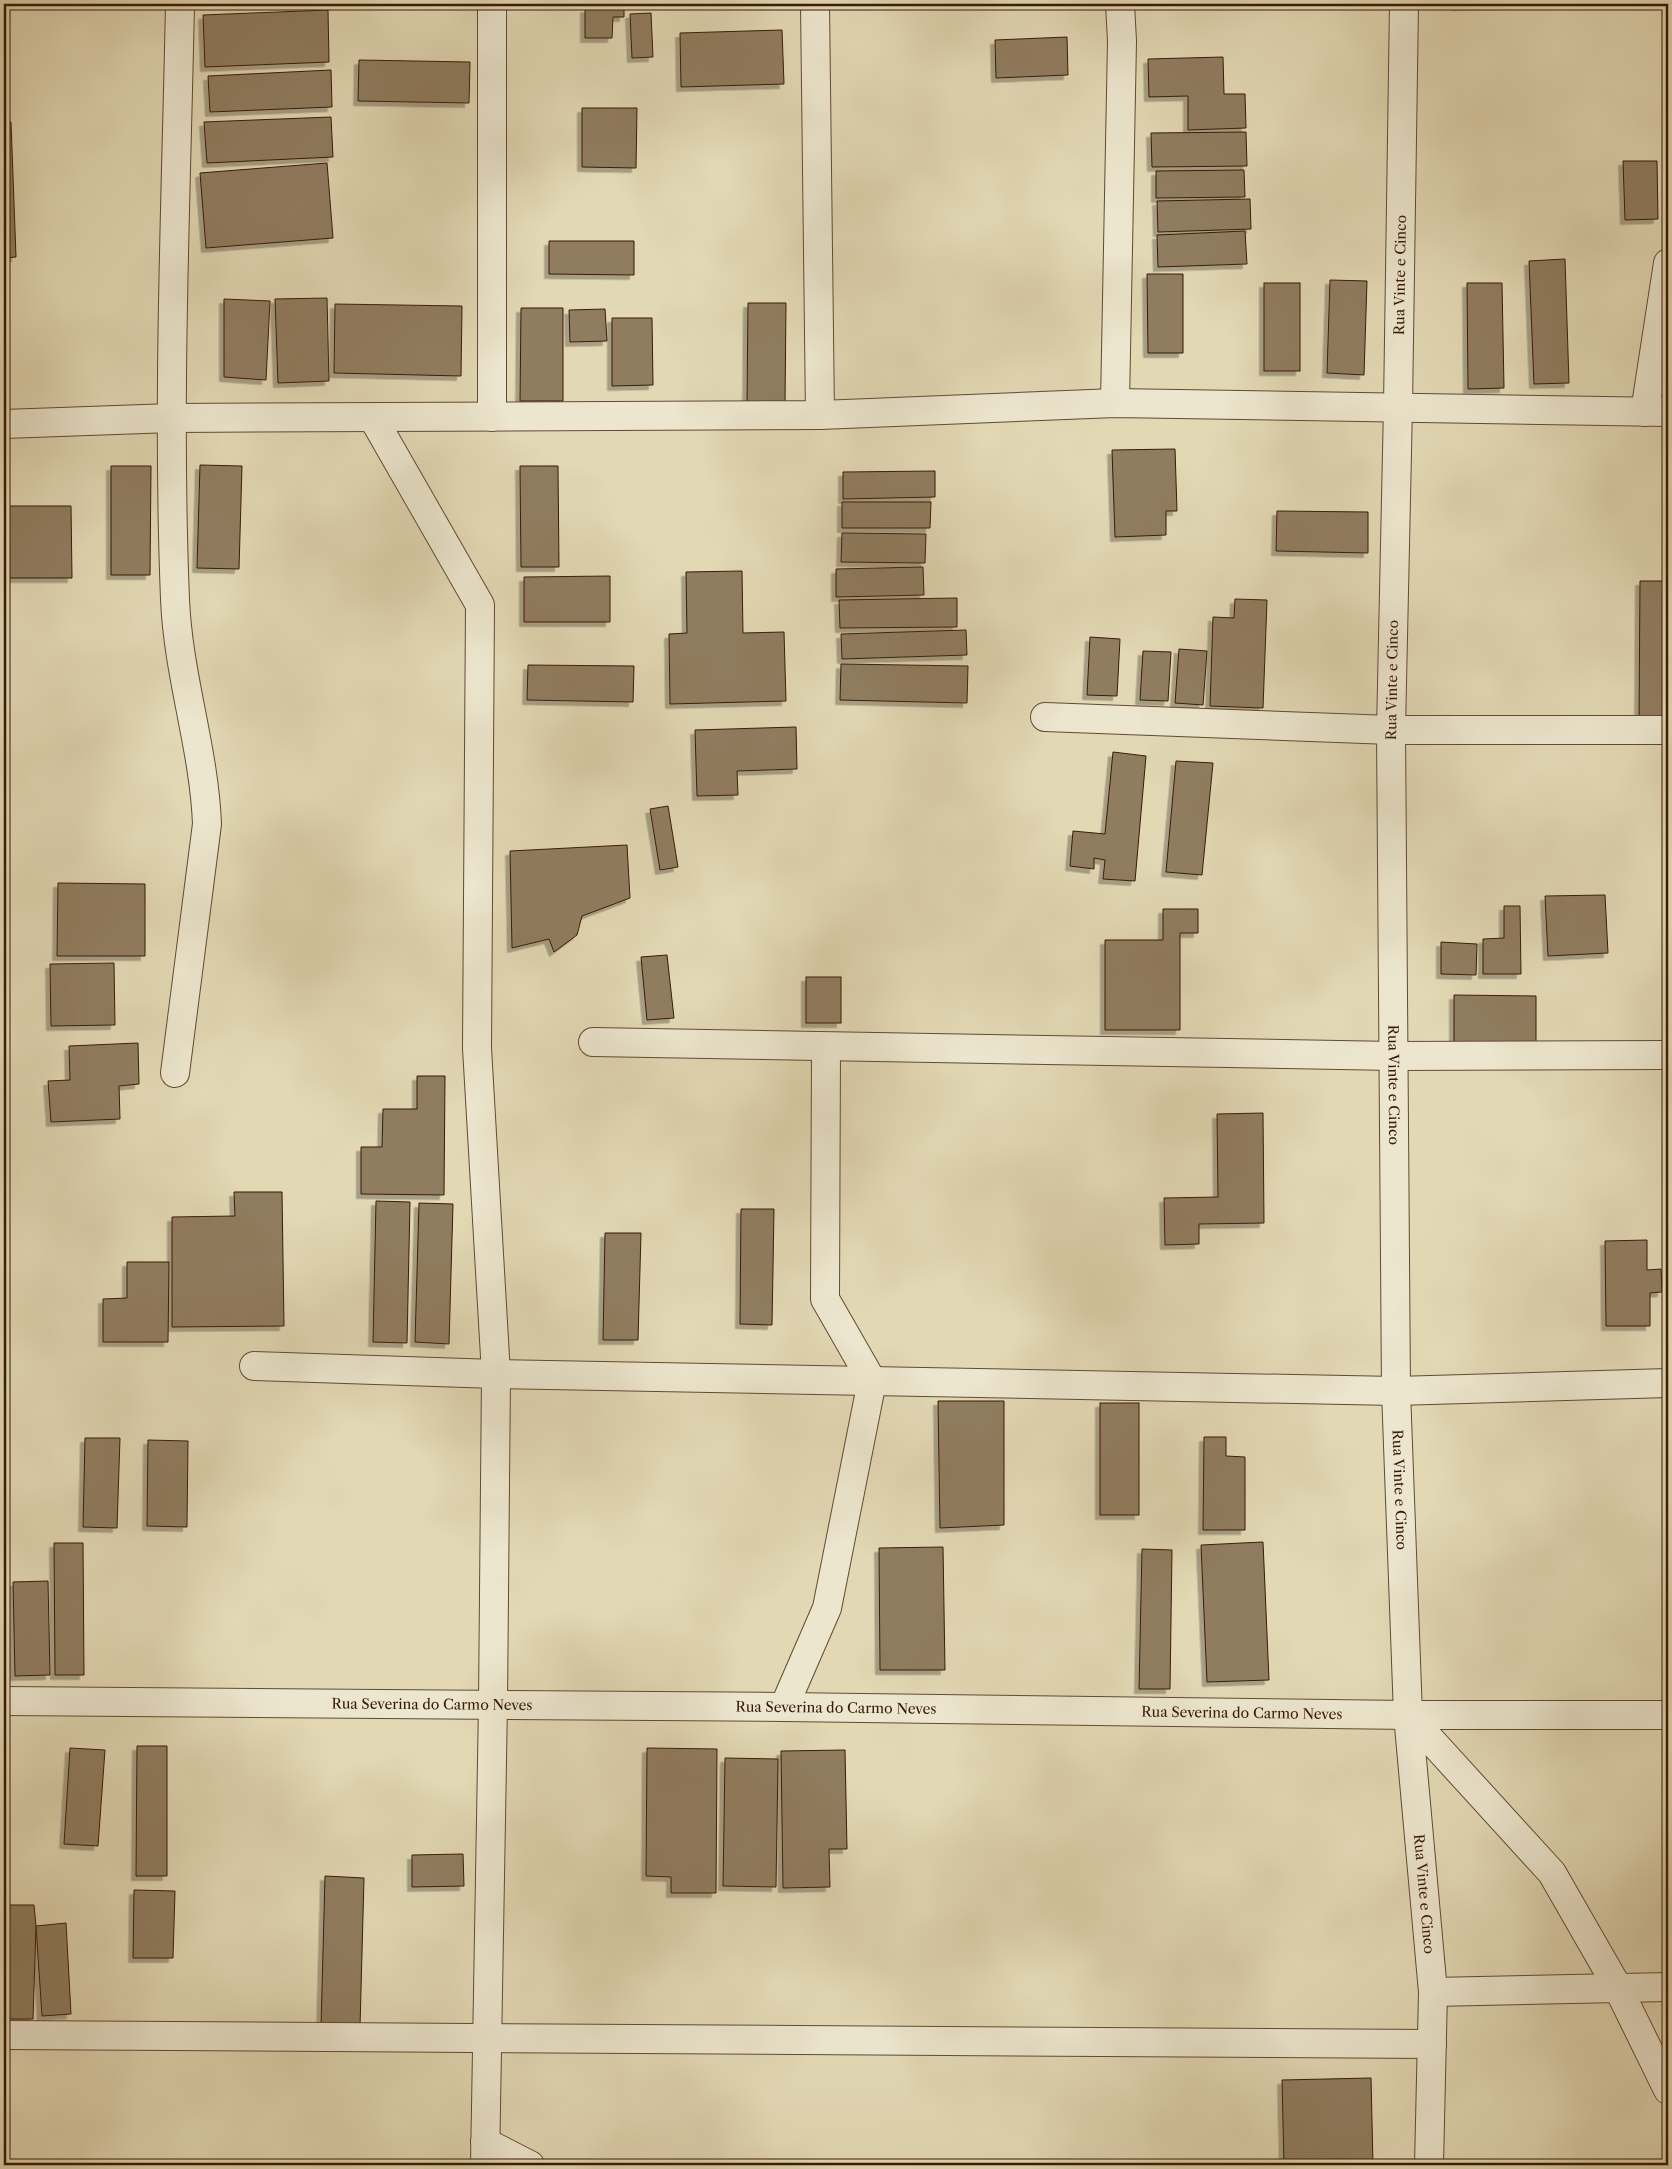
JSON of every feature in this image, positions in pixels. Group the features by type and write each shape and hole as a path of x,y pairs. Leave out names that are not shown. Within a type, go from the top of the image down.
{"street":[{"path":"176,1074 207,824 206,792 178,632 175,601 172,418 180,4"},
{"path":"492,4 492,417"},
{"path":"816,4 820,415"},
{"path":"1116,403 1122,41 1120,4"},
{"name":"Rua Vinte e Cinco","path":"1404,4 1391,730 1396,1391 1408,1715 1433,1992 1430,2165"},
{"path":"4,424 172,418 820,415 1116,403 1398,406 1657,412 1668,263"},
{"path":"373,418 480,605 477,1048 496,1374 493,1704 485,2154 530,2165"},
{"path":"1045,717 1391,730 1668,730"},
{"path":"593,1042 1394,1056 1668,1055"},
{"path":"784,1707 827,1608 872,1381 826,1299 826,1046"},
{"path":"254,1366 496,1374 1396,1391 1668,1383"},
{"name":"Rua Severina do Carmo Neves","path":"4,1700 1408,1715 1668,1715"},
{"path":"1408,1715 1552,1873 1618,1988 1668,2090"},
{"path":"1433,1992 1668,1987"},
{"path":"4,2035 1432,2044"}],"building":[{"path":"595,4 624,4 624,17 613,17 612,38 585,38 585,8 595,9"},
{"path":"1456,4 1534,4 1456,6"},
{"path":"328,10 329,62 205,67 203,15"},
{"path":"651,13 653,57 632,58 630,14"},
{"path":"782,30 784,84 681,87 680,33"},
{"path":"1067,37 1068,75 996,78 995,40"},
{"path":"1223,57 1224,94 1245,94 1246,128 1188,130 1188,96 1149,97 1148,59"},
{"path":"359,60 470,62 469,103 358,101"},
{"path":"331,70 332,107 210,112 208,76"},
{"path":"582,108 637,108 636,168 582,167"},
{"path":"331,117 333,157 207,163 204,122"},
{"path":"4,122 11,122 16,257 4,258"},
{"path":"1246,132 1247,166 1152,167 1151,133"},
{"path":"1623,161 1657,161 1658,219 1625,220"},
{"path":"327,163 333,238 206,248 200,173"},
{"path":"1244,170 1245,197 1156,198 1156,171"},
{"path":"1250,199 1251,229 1158,232 1157,201"},
{"path":"1245,231 1247,264 1158,267 1157,235"},
{"path":"549,241 634,241 634,275 549,274"},
{"path":"1565,259 1569,383 1534,384 1529,261"},
{"path":"1147,274 1183,274 1183,353 1148,353"},
{"path":"1330,280 1367,281 1364,375 1327,373"},
{"path":"1264,283 1300,283 1300,371 1264,371"},
{"path":"1467,283 1502,283 1504,388 1468,389"},
{"path":"327,298 329,381 278,383 275,299"},
{"path":"224,299 270,301 266,380 224,377"},
{"path":"748,303 786,303 785,404 747,403"},
{"path":"335,304 462,306 461,376 334,373"},
{"path":"521,308 563,308 563,401 520,401"},
{"path":"605,309 607,341 570,342 569,310"},
{"path":"612,318 652,318 653,385 612,386"},
{"path":"1175,449 1177,511 1166,511 1166,535 1115,537 1112,450"},
{"path":"200,465 242,466 239,569 197,568"},
{"path":"111,466 151,466 150,575 111,575"},
{"path":"520,466 558,466 559,567 521,567"},
{"path":"935,471 935,497 843,499 843,472"},
{"path":"842,502 931,502 930,528 842,528"},
{"path":"4,506 71,506 72,578 4,578"},
{"path":"1277,511 1368,512 1368,553 1276,551"},
{"path":"842,533 926,534 925,563 841,562"},
{"path":"923,567 924,595 836,597 836,569"},
{"path":"742,571 743,633 784,632 786,701 670,704 669,634 687,633 686,572"},
{"path":"610,576 610,622 524,622 524,577"},
{"path":"1640,581 1668,581 1668,719 1639,719"},
{"path":"5,591 6,661 4,661"},
{"path":"957,598 957,627 840,628 839,600"},
{"path":"1235,599 1267,600 1263,708 1210,706 1213,617 1234,618"},
{"path":"966,630 967,655 842,659 841,634"},
{"path":"1090,637 1120,639 1117,696 1087,695"},
{"path":"1179,649 1207,651 1203,705 1175,703"},
{"path":"1143,651 1171,652 1168,701 1140,700"},
{"path":"841,664 968,666 967,703 840,700"},
{"path":"528,665 634,666 633,702 527,700"},
{"path":"796,727 797,769 737,771 738,795 697,796 695,730"},
{"path":"1113,752 1146,756 1135,881 1103,879 1105,860 1094,858 1094,869 1070,866 1073,831 1105,834"},
{"path":"1176,761 1213,763 1202,875 1166,872"},
{"path":"4,782 7,813 4,814"},
{"path":"668,806 678,867 660,870 650,809"},
{"path":"627,845 630,898 582,916 577,935 554,952 549,939 512,948 510,851"},
{"path":"58,883 145,884 145,956 57,956"},
{"path":"1605,895 1608,953 1548,956 1545,896"},
{"path":"1504,906 1520,906 1521,974 1483,974 1483,939 1504,938"},
{"path":"1163,909 1198,909 1198,933 1180,933 1180,1030 1105,1030 1105,940 1163,940"},
{"path":"1441,942 1477,944 1476,975 1441,974"},
{"path":"667,955 674,1018 647,1020 641,957"},
{"path":"114,963 115,1025 51,1026 50,964"},
{"path":"806,977 841,977 841,1023 806,1023"},
{"path":"1454,995 1536,996 1536,1045 1454,1045"},
{"path":"138,1043 139,1084 119,1086 120,1119 51,1122 48,1081 70,1080 69,1046"},
{"path":"417,1076 445,1076 444,1195 361,1194 361,1147 382,1147 383,1109 417,1109"},
{"path":"1263,1113 1264,1223 1199,1224 1199,1244 1165,1245 1164,1198 1218,1197 1217,1114"},
{"path":"234,1192 282,1192 284,1326 172,1327 172,1217 235,1216"},
{"path":"376,1201 410,1202 407,1343 373,1342"},
{"path":"419,1203 453,1204 449,1344 415,1342"},
{"path":"741,1209 774,1209 772,1325 740,1324"},
{"path":"605,1233 641,1233 638,1340 603,1340"},
{"path":"1647,1240 1647,1270 1661,1269 1662,1292 1650,1293 1650,1326 1606,1326 1605,1241"},
{"path":"127,1262 169,1262 168,1342 103,1342 103,1299 127,1298"},
{"path":"938,1401 1004,1401 1004,1525 940,1528"},
{"path":"1100,1403 1139,1403 1139,1515 1100,1515"},
{"path":"1204,1437 1226,1437 1226,1456 1245,1457 1245,1530 1203,1530"},
{"path":"85,1438 120,1438 117,1528 83,1527"},
{"path":"148,1440 188,1441 187,1527 147,1526"},
{"path":"1263,1542 1269,1680 1207,1682 1201,1545"},
{"path":"54,1543 83,1543 84,1675 55,1675"},
{"path":"943,1547 945,1670 880,1670 879,1548"},
{"path":"1142,1549 1172,1550 1170,1689 1139,1689"},
{"path":"48,1581 50,1675 15,1676 13,1582"},
{"path":"137,1746 167,1746 167,1876 136,1876"},
{"path":"70,1748 105,1750 98,1846 64,1844"},
{"path":"647,1748 717,1749 716,1893 671,1893 671,1877 646,1876"},
{"path":"845,1750 847,1849 829,1849 830,1887 783,1888 781,1751"},
{"path":"725,1758 778,1759 776,1887 723,1886"},
{"path":"463,1854 464,1886 412,1887 412,1855"},
{"path":"325,1876 364,1878 360,2027 321,2027"},
{"path":"134,1890 175,1891 173,1958 133,1958"},
{"path":"4,1905 34,1905 36,1926 33,2019 4,2019"},
{"path":"66,1923 71,2014 42,2016 36,1926"},
{"path":"1371,2078 1373,2165 1284,2165 1282,2080"}]}
